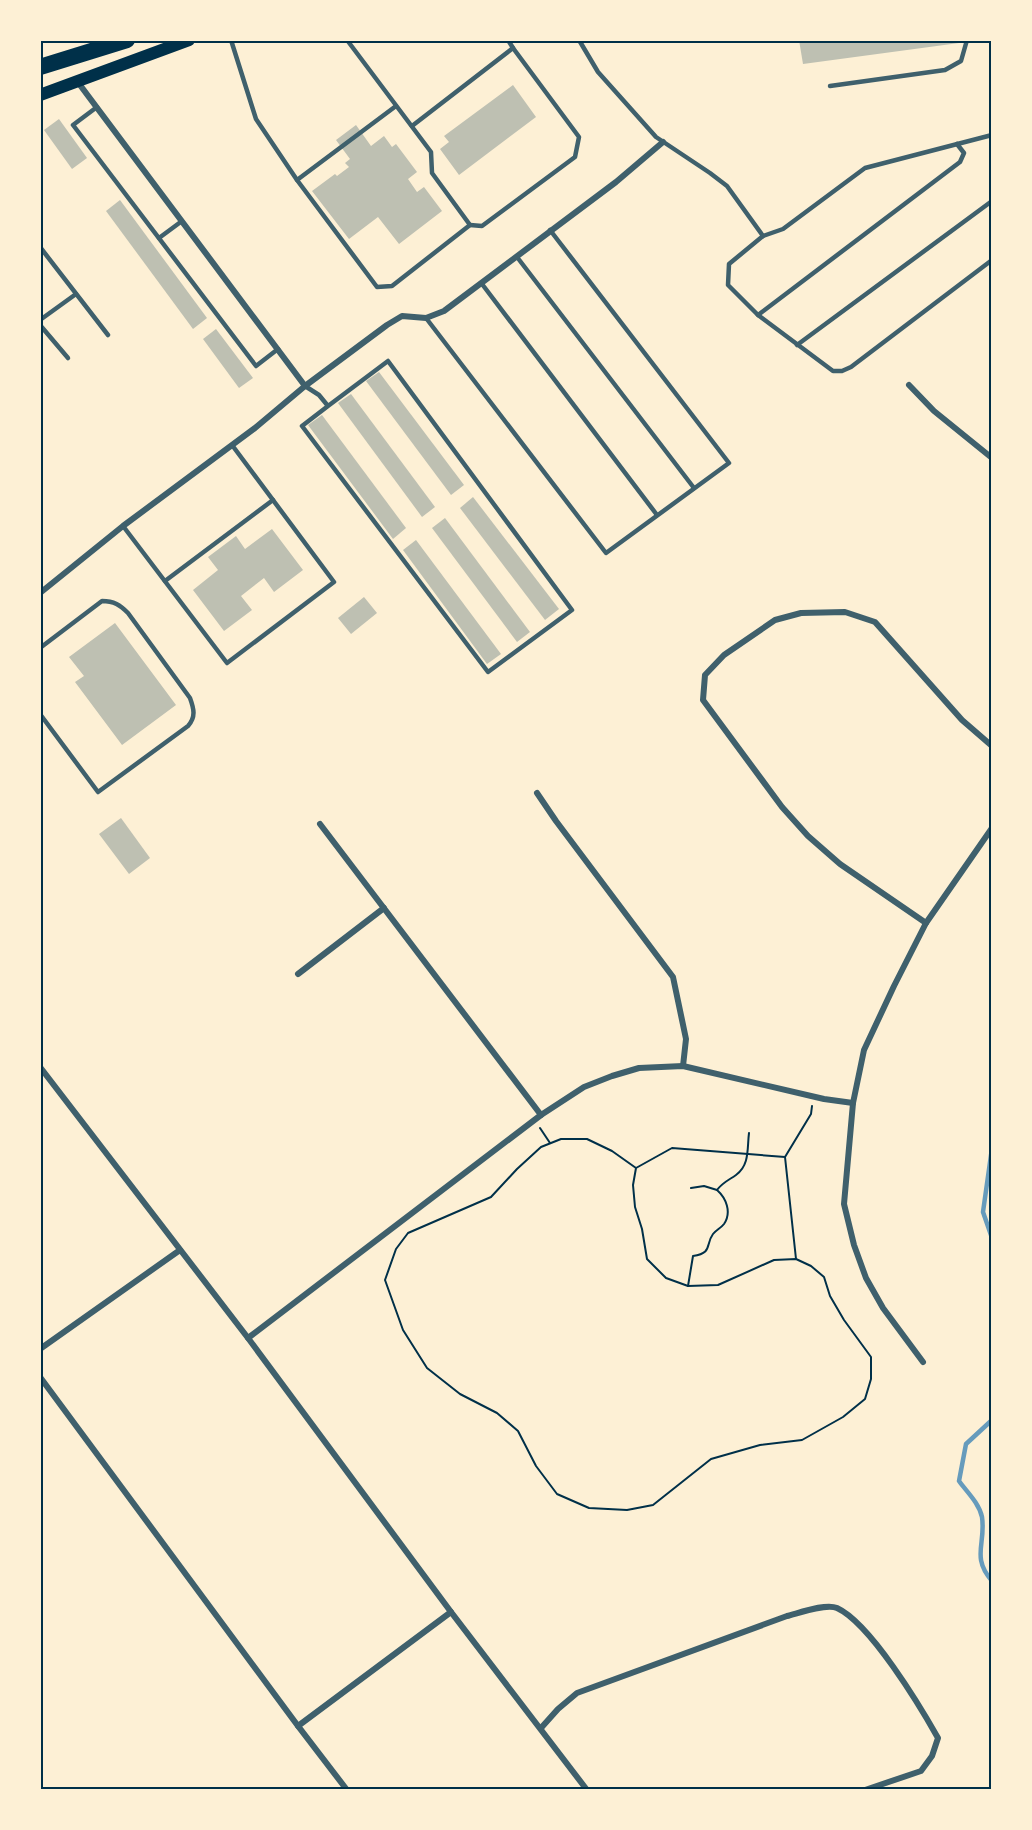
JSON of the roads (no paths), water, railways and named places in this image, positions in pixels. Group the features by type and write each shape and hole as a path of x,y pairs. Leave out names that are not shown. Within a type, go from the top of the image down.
{"highway":[{"path":"40,67 127,40"}],"main road":[{"path":"40,94 189,40"}],"street":[{"path":"77,80 305,386"},
{"path":"40,593 305,386 402,316 426,318 444,311 483,284 550,230 616,182 663,142"},
{"path":"909,384 934,411 992,458"},
{"path":"926,924 840,864 808,836 782,807 703,700 705,675 724,655 775,620 801,613 845,612 875,622 962,720 992,746"},
{"path":"537,793 673,977 686,1039 683,1066"},
{"path":"320,824 542,1114"},
{"path":"923,1362 883,1308 866,1278 854,1245 844,1204 854,1103 864,1050 894,986 926,924 992,828"},
{"path":"298,974 384,908"},
{"path":"248,1338 542,1114 584,1087 612,1076 639,1068 683,1066 814,1097 854,1103"},
{"path":"40,1067 248,1338 451,1612 587,1790"},
{"path":"40,1349 180,1250"},
{"path":"40,1377 347,1790"},
{"path":"541,1728 577,1693 765,1624 814,1609 835,1607 857,1622 880,1650 921,1707 938,1738 932,1756 921,1771 865,1790"},
{"path":"298,1726 451,1612"}],"lane":[{"path":"231,40 256,119 297,180 377,287 392,286 470,225 482,226 575,157 579,137 508,40"},
{"path":"347,40 431,152 432,173 470,225"},
{"path":"579,40 598,72 656,137 727,186 763,236"},
{"path":"830,86 945,69 961,61 967,40"},
{"path":"412,126 513,48"},
{"path":"297,180 396,106"},
{"path":"96,107 73,125 256,366 278,349"},
{"path":"992,135 865,168 783,229 763,236 729,264 728,285 758,315 796,345 833,371 842,372 992,260"},
{"path":"758,315 960,162 964,153 957,144"},
{"path":"796,345 992,201"},
{"path":"159,238 182,221"},
{"path":"426,318 606,553 729,463 550,230"},
{"path":"40,247 108,335"},
{"path":"517,257 694,488"},
{"path":"483,284 657,515"},
{"path":"68,358 40,322 76,294"},
{"path":"388,360 572,610 488,672 302,426 328,406 388,360"},
{"path":"305,386 319,395 328,406"},
{"path":"123,526 227,663 334,582 232,445"},
{"path":"165,581 273,500"},
{"path":"40,648 102,601 120,605 190,698 194,710 192,721 188,726 98,792 40,714"}],"waterway":[{"path":"992,1148 983,1212 992,1238"},
{"path":"992,1420 966,1444 959,1481 976,1502 982,1517 982,1565 992,1581"}]}
